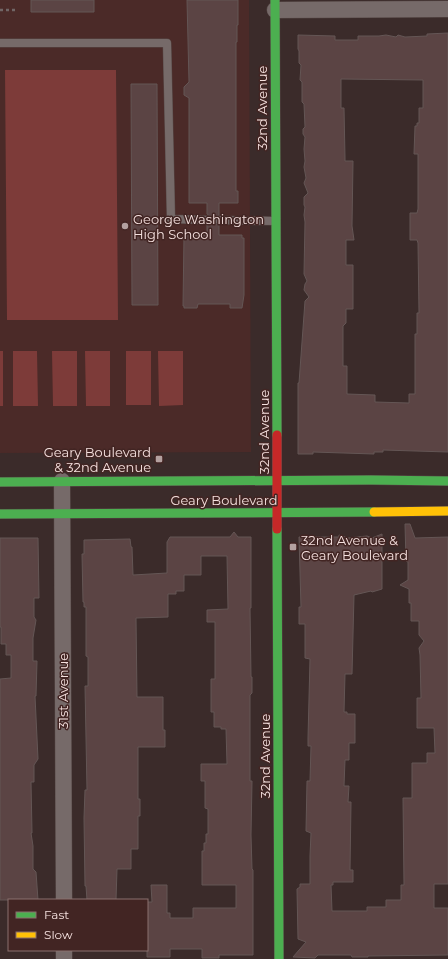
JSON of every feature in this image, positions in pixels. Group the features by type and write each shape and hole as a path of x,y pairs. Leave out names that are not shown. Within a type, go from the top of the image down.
{"street":[{"path":"275,5 448,9"},
{"name":"32nd Avenue","path":"275,5 279,959"},
{"name":"Geary Boulevard","path":"0,482 277,480 448,481"},
{"name":"31st Avenue","path":"62,481 64,899"},
{"name":"Geary Boulevard","path":"0,514 448,511"}],"lane":[{"path":"0,43 167,42 171,219 207,220"},
{"path":"219,220 276,221"}],"path":[{"path":"0,10 16,10"}],"shaded area":[{"name":"George Washington High School","path":"0,0 249,0 251,452 0,453"},
{"path":"5,70 116,70 118,320 7,320"},
{"path":"0,351 3,351 3,406 0,406"},
{"path":"13,351 37,351 38,406 13,406"},
{"path":"52,351 77,351 77,406 53,406"},
{"path":"85,351 110,351 110,406 86,406"},
{"path":"126,351 151,351 151,405 126,405"},
{"path":"158,351 183,351 183,405 159,406"}],"building":[{"path":"31,0 94,0 94,12 31,12"},
{"path":"187,0 238,0 236,42 236,191 238,191 238,203 219,203 219,215 215,217 214,220 216,224 219,225 219,235 242,235 242,238 244,238 244,295 242,308 230,308 230,304 198,304 197,308 184,308 183,306 184,236 207,235 207,225 211,223 212,220 207,214 207,203 189,203 189,98 184,95 184,87 189,82"},
{"path":"448,33 448,452 383,450 383,452 374,452 374,454 313,452 313,454 298,454 298,383 305,301 309,297 304,290 307,281 304,274 304,197 308,193 304,183 306,178 304,167 305,137 303,134 303,129 305,127 304,104 302,102 302,82 300,80 301,65 299,63 298,35 335,36 335,40 358,40 358,36 386,35 396,37 398,35 405,37 427,36 427,34","holes":["341,79 423,80 423,108 419,108 419,123 415,126 414,154 418,154 418,209 417,213 410,213 410,240 417,240 418,243 419,313 417,313 417,334 415,334 415,394 409,394 409,403 375,402 375,395 347,394 347,366 343,366 343,326 346,323 346,309 353,309 353,265 346,265 346,240 354,240 352,226 353,161 345,161 344,108 341,108"]},
{"path":"131,84 157,84 158,305 132,305"},
{"path":"405,524 410,524 415,538 448,537 448,884 434,884 434,908 448,908 448,955 352,957 351,955 318,955 315,958 293,957 306,942 298,939 297,889 300,887 300,884 310,884 311,833 306,831 307,781 310,781 311,746 308,746 310,659 305,658 305,624 299,624 299,607 301,607 299,537 339,537 339,535 348,538 367,536 372,538 382,534 382,589 354,595 352,674 345,674 344,712 347,712 347,714 355,714 355,743 349,743 349,760 345,760 344,786 349,786 348,802 351,802 350,870 353,870 353,882 333,882 333,885 331,885 332,911 367,911 367,907 386,907 386,900 401,900 401,885 404,885 403,798 412,798 412,763 427,763 427,753 435,753 434,728 417,728 417,698 421,698 419,648 424,641 419,635 419,621 411,621 409,589 400,585 408,580"},
{"path":"234,532 238,537 251,537 250,608 252,693 250,695 250,781 252,781 251,835 253,870 253,955 219,955 219,958 202,958 202,949 170,949 170,957 147,957 148,902 152,902 151,885 167,885 167,913 170,913 170,918 193,918 193,908 236,908 236,885 202,885 202,851 204,851 204,843 206,843 206,834 208,834 208,809 205,808 205,781 201,781 201,764 227,764 226,729 214,727 214,712 211,712 211,679 215,679 215,622 207,622 207,610 228,609 227,556 201,556 201,575 184,575 184,591 176,591 176,594 168,594 168,617 136,618 137,697 163,697 163,730 165,730 165,747 138,747 138,799 140,799 140,816 138,816 138,849 131,849 131,869 117,869 116,899 87,899 85,886 84,818 85,790 87,790 85,686 88,686 88,657 86,656 86,607 84,607 83,602 82,554 84,554 84,540 130,539 132,547 133,575 167,573 167,542 170,537 230,537"},
{"path":"0,538 38,538 39,598 34,598 34,617 36,620 33,638 33,661 37,661 35,696 38,759 34,765 34,782 31,782 33,869 36,872 38,899 0,900 0,679 11,678 11,655 6,655 6,644 1,644"}],"traffic: fast":[{"path":"275,0 277,435"},
{"path":"0,482 448,481"},
{"path":"0,514 374,512"},
{"path":"277,529 279,959"}],"traffic: slow":[{"path":"374,512 448,511"}],"traffic: jam":[{"path":"277,435 277,529"}],"place":[{"name":"George Washington High School","path":"125,226"},
{"name":"Geary Boulevard & 32nd Avenue","path":"159,459"},
{"name":"32nd Avenue & Geary Boulevard","path":"293,547"}]}
